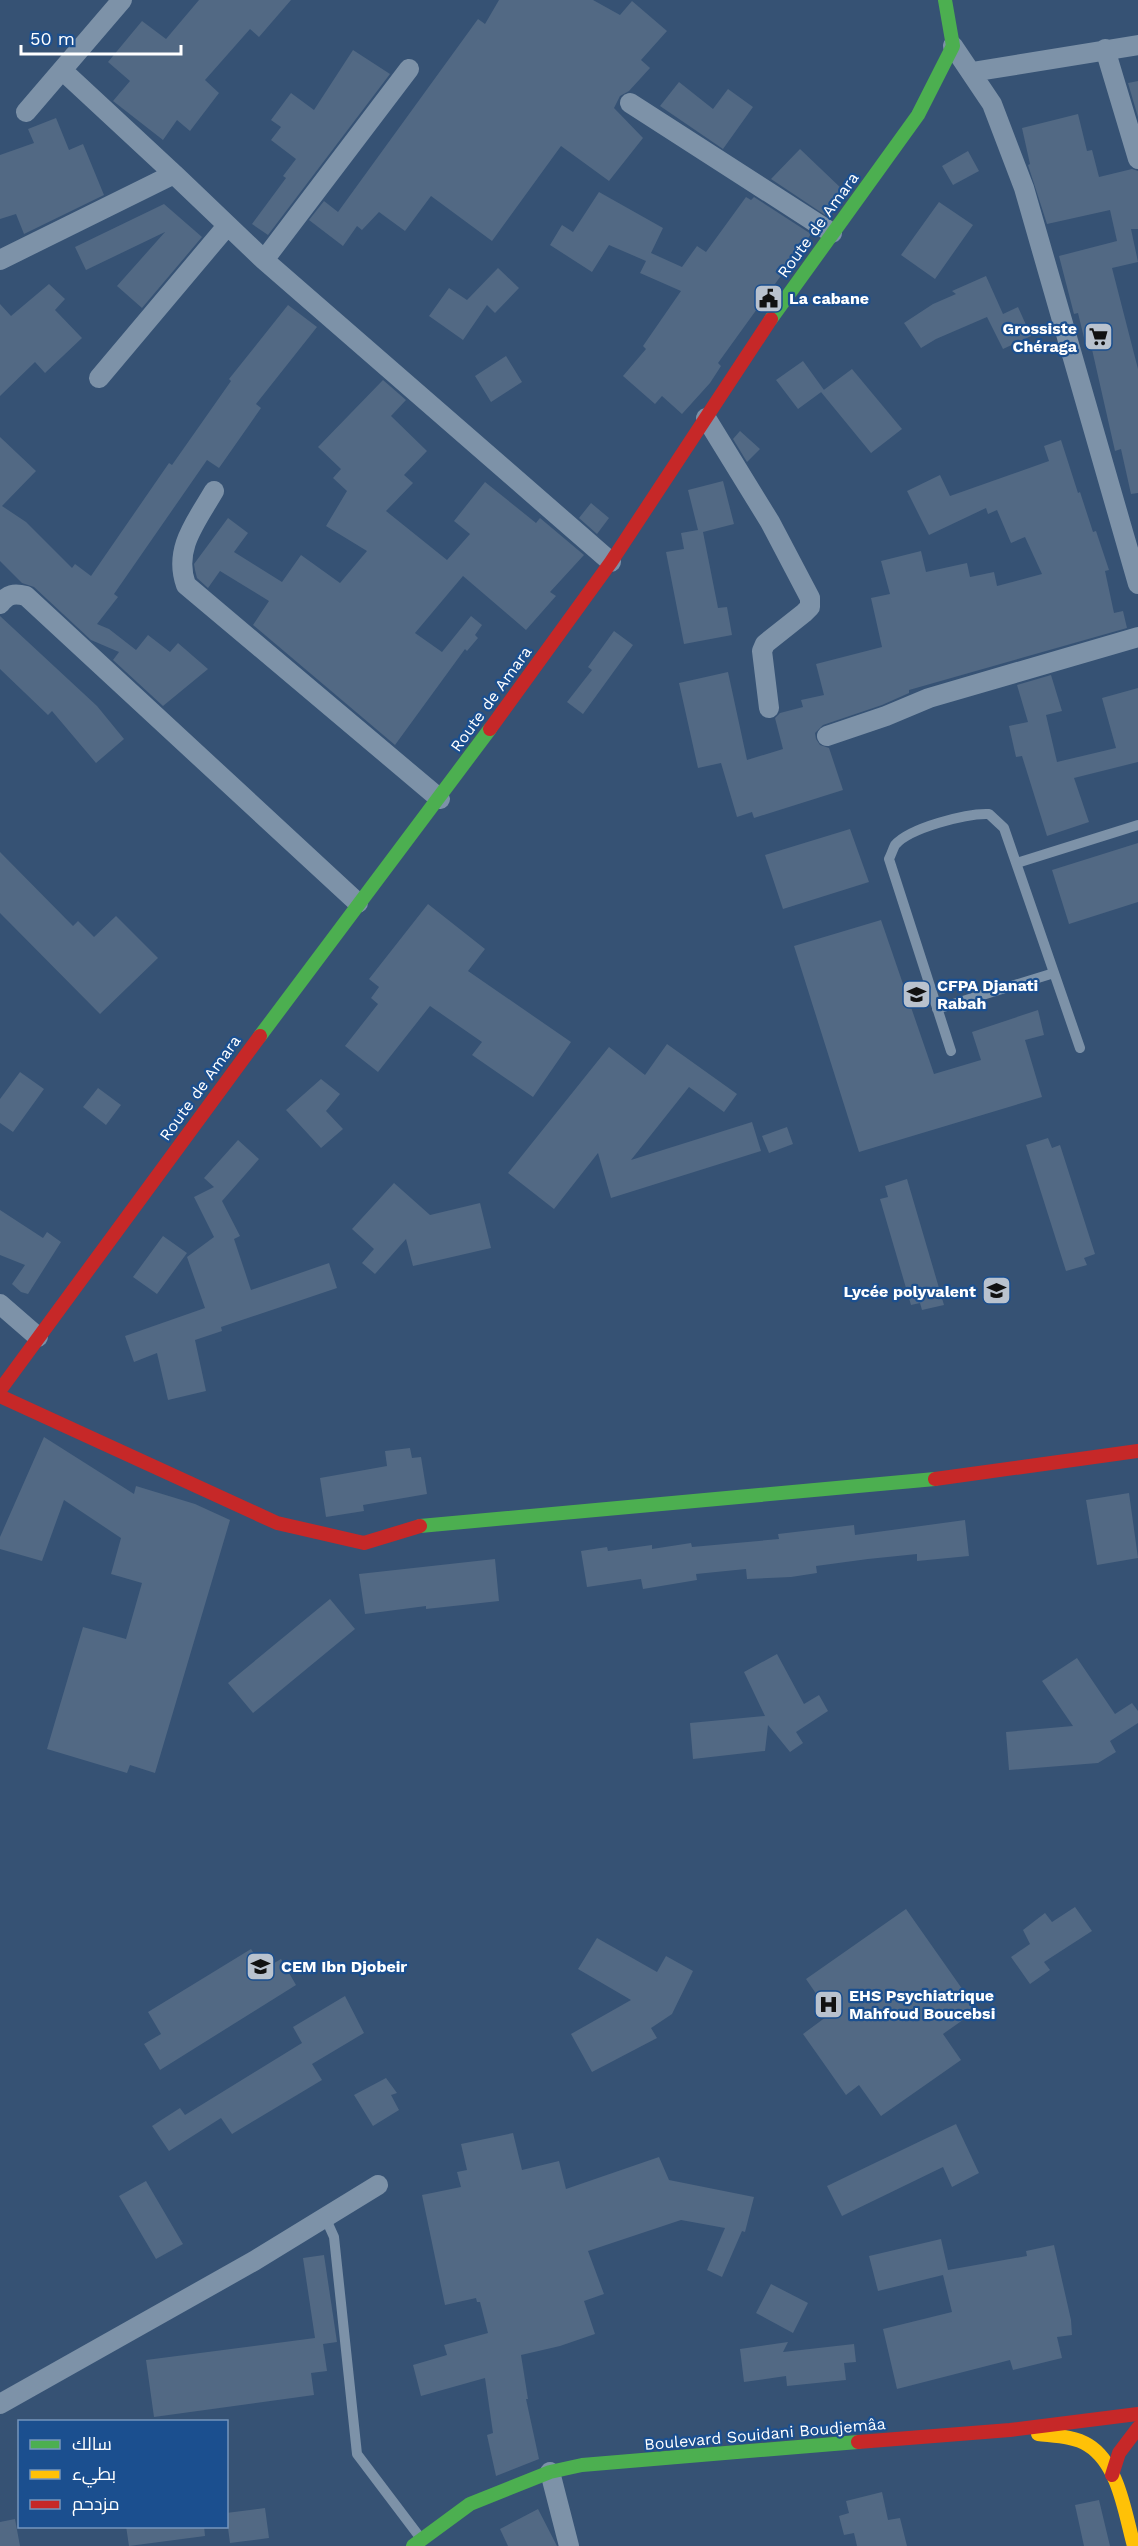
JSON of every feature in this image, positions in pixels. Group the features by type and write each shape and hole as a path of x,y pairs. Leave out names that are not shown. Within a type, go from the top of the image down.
{"street":[{"path":"26,112 122,0"},
{"path":"945,0 953,46 992,104 1024,188 1138,584"},
{"path":"972,72 1138,45"},
{"name":"Route de Amara","path":"0,1390 357,903 440,799 611,562 786,297 918,116 953,46"},
{"path":"1105,49 1138,159"},
{"path":"264,260 409,69"},
{"path":"62,70 264,260 611,562"},
{"path":"630,103 832,233"},
{"path":"0,260 174,174"},
{"path":"99,378 227,225"},
{"path":"706,418 770,522 810,598 810,607 765,644 762,651 769,708"},
{"path":"214,491 185,543 180,568 186,585 440,799"},
{"path":"0,604 6,597 15,594 26,596 357,903"},
{"path":"827,736 929,698 1138,637"},
{"path":"0,1304 38,1337"},
{"path":"0,1396 277,1522 364,1543 423,1525 644,1507 958,1477 1138,1451"},
{"path":"0,2404 254,2261 378,2185"},
{"name":"Boulevard Souidani Boudjemâa","path":"418,2543 470,2504 550,2472 582,2465 1010,2430 1138,2414"},
{"path":"1112,2475 1119,2453 1138,2428"},
{"path":"1010,2430 1058,2437 1088,2445 1104,2459 1112,2475 1134,2546"},
{"path":"550,2472 569,2546"}],"lane":[{"path":"951,1051 894,880 890,859 895,846 909,834 974,813 989,814 1004,828 1080,1048"},
{"path":"1017,863 1138,825"},
{"path":"937,1010 1054,973"},
{"path":"325,2217 334,2237 357,2454 418,2543"}],"building":[{"path":"199,0 291,0 259,37 250,29 205,80 219,93 190,131 177,120 163,140 113,101 130,81 108,62 142,21 166,39"},
{"path":"499,0 593,0 620,15 632,1 667,31 641,60 650,68 629,91 620,96 614,108 643,138 609,181 561,146 492,241 431,196 405,231 379,212 362,230 357,226 343,246 309,220 324,201 338,212 478,19 485,24"},
{"path":"353,50 390,74 268,235 252,224 286,178 283,176 296,159 271,140 281,127 271,120 291,93 314,110"},
{"path":"1138,81 1138,117 1128,83"},
{"path":"679,82 713,109 728,89 753,107 723,149 660,106"},
{"path":"1078,114 1087,151 1092,150 1099,177 1132,169 1138,171 1138,229 1131,229 1138,262 1112,268 1138,369 1138,493 1131,494 1121,449 1115,451 1091,345 1086,346 1078,313 1074,314 1059,256 1117,241 1110,210 1047,224 1028,165 1030,164 1022,128"},
{"path":"56,118 69,150 83,144 104,195 24,234 16,214 0,219 0,155 34,143 28,129"},
{"path":"800,149 843,190 825,215 771,179"},
{"path":"968,151 979,171 953,185 942,166"},
{"path":"599,192 663,228 651,253 682,267 697,246 706,252 746,197 751,200 754,197 811,234 718,363 721,366 710,383 682,414 662,396 655,404 623,376 646,349 643,346 681,291 640,273 646,261 609,245 592,272 550,245 562,225 573,232"},
{"path":"939,202 973,225 935,279 901,255"},
{"path":"164,204 202,237 142,308 117,286 165,232 86,270 75,247"},
{"path":"498,268 519,288 495,313 487,305 463,340 429,316 449,288 467,300"},
{"path":"986,276 1003,314 1018,307 1031,336 1003,349 987,317 921,348 904,323 933,304 956,294 952,291"},
{"path":"49,284 65,299 55,310 82,338 45,373 35,362 0,396 0,304 11,316"},
{"path":"288,305 317,327 256,404 261,408 219,468 207,460 114,594 118,597 97,624 109,629 136,650 148,635 170,652 178,643 208,669 163,706 113,660 119,652 91,640 34,587 22,583 0,561 0,437 36,471 2,506 26,522 72,568 75,564 91,576 169,463 172,465 231,381 229,379"},
{"path":"506,356 522,382 491,402 475,376"},
{"path":"803,361 824,390 798,409 776,380"},
{"path":"852,369 902,429 871,453 821,392"},
{"path":"383,380 406,400 391,416 427,451 404,475 413,483 386,511 447,560 470,534 454,521 485,482 536,523 540,518 584,555 550,592 556,596 526,630 463,576 415,633 442,652 471,616 482,625 475,635 478,638 467,651 465,649 395,745 253,625 269,601 220,571 208,588 197,578 194,564 228,518 248,533 234,552 282,582 301,555 340,583 367,551 326,526 347,491 333,478 341,469 318,447"},
{"path":"740,431 760,449 747,462 733,439"},
{"path":"1061,440 1078,493 1080,492 1093,532 1096,531 1109,570 1105,571 1114,613 1123,611 1127,628 909,690 909,693 882,705 823,725 815,733 816,739 820,745 829,748 843,790 754,818 752,812 737,817 721,763 698,768 679,683 728,672 747,760 783,749 775,718 780,713 803,707 801,700 824,695 816,664 882,647 871,598 890,594 881,561 921,551 926,572 967,563 970,577 994,572 997,586 1042,574 1025,537 1011,543 997,510 988,514 986,508 929,535 907,491 940,475 950,496 1049,461 1044,446"},
{"path":"723,481 734,524 703,532 718,608 727,607 732,635 684,644 666,552 684,549 681,533 698,530 688,490"},
{"path":"591,503 609,518 597,534 579,518"},
{"path":"0,616 97,706 124,739 96,763 52,711 48,715 0,669"},
{"path":"614,631 633,645 583,714 567,702 592,670 588,667"},
{"path":"1051,675 1062,711 1046,715 1057,762 1116,748 1102,698 1138,688 1138,762 1074,778 1089,822 1047,836 1022,756 1016,757 1009,726 1028,722 1017,685"},
{"path":"850,829 869,882 783,909 765,855"},
{"path":"1138,843 1138,902 1069,924 1052,870"},
{"path":"0,852 73,926 78,921 94,937 116,916 158,958 100,1014 0,913"},
{"path":"428,904 485,949 468,971 571,1042 533,1097 472,1055 482,1042 430,1006 378,1072 345,1046 378,1004 371,998 379,987 369,979"},
{"path":"881,920 934,1074 981,1060 972,1032 1038,1010 1044,1035 1025,1040 1042,1097 859,1152 794,946"},
{"path":"667,1044 737,1094 724,1112 689,1087 631,1160 752,1122 761,1151 611,1198 598,1153 554,1209 508,1173 609,1047 645,1075"},
{"path":"20,1072 44,1089 13,1132 0,1123 0,1099"},
{"path":"321,1079 340,1094 326,1111 343,1129 321,1148 286,1110"},
{"path":"98,1088 121,1105 106,1125 83,1107"},
{"path":"787,1127 793,1144 769,1153 762,1136"},
{"path":"1048,1138 1052,1148 1060,1145 1095,1254 1084,1258 1087,1265 1066,1271 1026,1145"},
{"path":"238,1140 259,1159 222,1201 240,1236 234,1239 251,1290 329,1263 337,1288 221,1327 222,1331 195,1340 206,1391 168,1400 157,1353 134,1362 125,1336 205,1308 187,1257 214,1237 194,1197 214,1187 204,1178"},
{"path":"907,1179 944,1305 922,1310 920,1303 911,1305 880,1199 888,1197 885,1186"},
{"path":"394,1183 430,1215 480,1203 491,1248 413,1266 406,1239 375,1274 362,1263 374,1249 352,1229"},
{"path":"0,1210 43,1238 47,1232 61,1242 28,1294 21,1292 12,1284 25,1265 0,1255"},
{"path":"163,1236 187,1253 157,1294 133,1277"},
{"path":"44,1437 134,1494 136,1486 195,1504 230,1520 155,1773 130,1765 127,1773 47,1749 83,1627 126,1639 142,1583 111,1574 121,1538 64,1500 42,1561 0,1549 0,1537"},
{"path":"410,1448 412,1458 421,1457 427,1494 363,1505 364,1511 326,1517 320,1478 387,1466 385,1451"},
{"path":"1129,1493 1138,1558 1097,1565 1086,1500"},
{"path":"965,1520 969,1556 917,1561 917,1554 868,1559 816,1566 817,1573 791,1577 747,1579 746,1569 696,1574 697,1580 643,1589 641,1579 587,1587 581,1551 607,1547 608,1551 652,1545 652,1549 691,1543 692,1547 779,1539 778,1534 854,1525 855,1535"},
{"path":"495,1559 499,1601 426,1609 426,1606 365,1614 359,1574"},
{"path":"330,1599 355,1629 253,1713 228,1683"},
{"path":"777,1654 804,1704 819,1695 828,1711 796,1732 803,1743 790,1752 768,1725 765,1751 693,1759 690,1723 765,1716 744,1672"},
{"path":"1077,1658 1115,1714 1132,1703 1138,1711 1138,1723 1110,1741 1116,1752 1098,1763 1009,1770 1006,1732 1073,1726 1042,1681"},
{"path":"1075,1907 1092,1931 1044,1962 1050,1970 1030,1984 1011,1957 1030,1944 1023,1930 1045,1913 1052,1922"},
{"path":"906,1909 977,2010 943,2034 961,2060 881,2116 859,2085 846,2095 803,2034 830,2014 806,1979"},
{"path":"597,1938 657,1972 666,1956 693,1971 672,2014 651,2028 657,2038 592,2072 571,2034 631,2000 578,1969"},
{"path":"251,1949 264,1969 281,1959 296,1985 160,2070 144,2044 161,2034 148,2012"},
{"path":"345,1996 364,2033 312,2064 322,2080 232,2134 221,2118 169,2151 152,2126 180,2108 185,2115 302,2043 293,2027"},
{"path":"386,2078 397,2093 391,2095 399,2110 373,2126 354,2095"},
{"path":"956,2124 979,2173 952,2187 943,2167 842,2216 827,2186"},
{"path":"513,2133 522,2170 559,2161 566,2189 659,2157 669,2180 754,2197 745,2232 742,2231 722,2277 707,2270 725,2228 681,2220 588,2251 604,2294 584,2301 595,2334 560,2346 521,2355 528,2399 526,2399 539,2459 496,2476 487,2435 493,2433 485,2378 421,2396 413,2365 447,2355 444,2345 488,2333 480,2302 477,2302 476,2298 445,2305 422,2195 461,2187 457,2172 467,2170 461,2144"},
{"path":"146,2181 183,2244 156,2259 119,2196"},
{"path":"941,2239 948,2270 1027,2256 1026,2251 1054,2245 1071,2320 1072,2335 1057,2337 1062,2358 1013,2370 1010,2360 897,2389 883,2329 952,2312 943,2275 878,2291 869,2256"},
{"path":"324,2255 337,2342 323,2344 327,2371 311,2373 314,2395 154,2417 146,2360 315,2338 303,2258"},
{"path":"771,2284 808,2303 793,2333 756,2313"},
{"path":"788,2342 783,2352 854,2344 856,2362 844,2363 846,2380 787,2386 786,2376 744,2382 740,2349"},
{"path":"882,2492 888,2520 900,2518 907,2546 857,2546 854,2533 844,2535 839,2516 849,2513 846,2501"},
{"path":"1099,2500 1110,2546 1084,2546 1075,2505"},
{"path":"265,2508 269,2538 230,2543 228,2513"},
{"path":"538,2509 557,2546 508,2546 500,2529"},
{"path":"15,2519 20,2546 0,2546 0,2522"},
{"path":"126,2528 204,2528 205,2536 129,2546"}],"traffic: fast":[{"path":"771,319 918,115 953,46 945,0"},
{"path":"260,1036 490,729"},
{"path":"420,1526 935,1479"},
{"path":"413,2546 470,2504 550,2472 582,2465 858,2442"}],"traffic: slow":[{"path":"1038,2434 1077,2440 1099,2453 1114,2477 1124,2505 1134,2546"}],"traffic: jam":[{"path":"490,729 611,562 771,319"},
{"path":"0,1390 260,1036"},
{"path":"0,1396 277,1523 364,1543 420,1526"},
{"path":"935,1479 1138,1451"},
{"path":"858,2442 1010,2430 1138,2414"},
{"path":"1112,2475 1119,2453 1138,2428"}],"place":[{"name":"La cabane","path":"768,298"},
{"name":"Grossiste Chéraga","path":"1098,337"},
{"name":"CFPA Djanati Rabah","path":"916,994"},
{"name":"Lycée polyvalent","path":"997,1291"},
{"name":"CEM Ibn Djobeir","path":"260,1966"},
{"name":"EHS Psychiatrique Mahfoud Boucebsi","path":"828,2004"}]}
